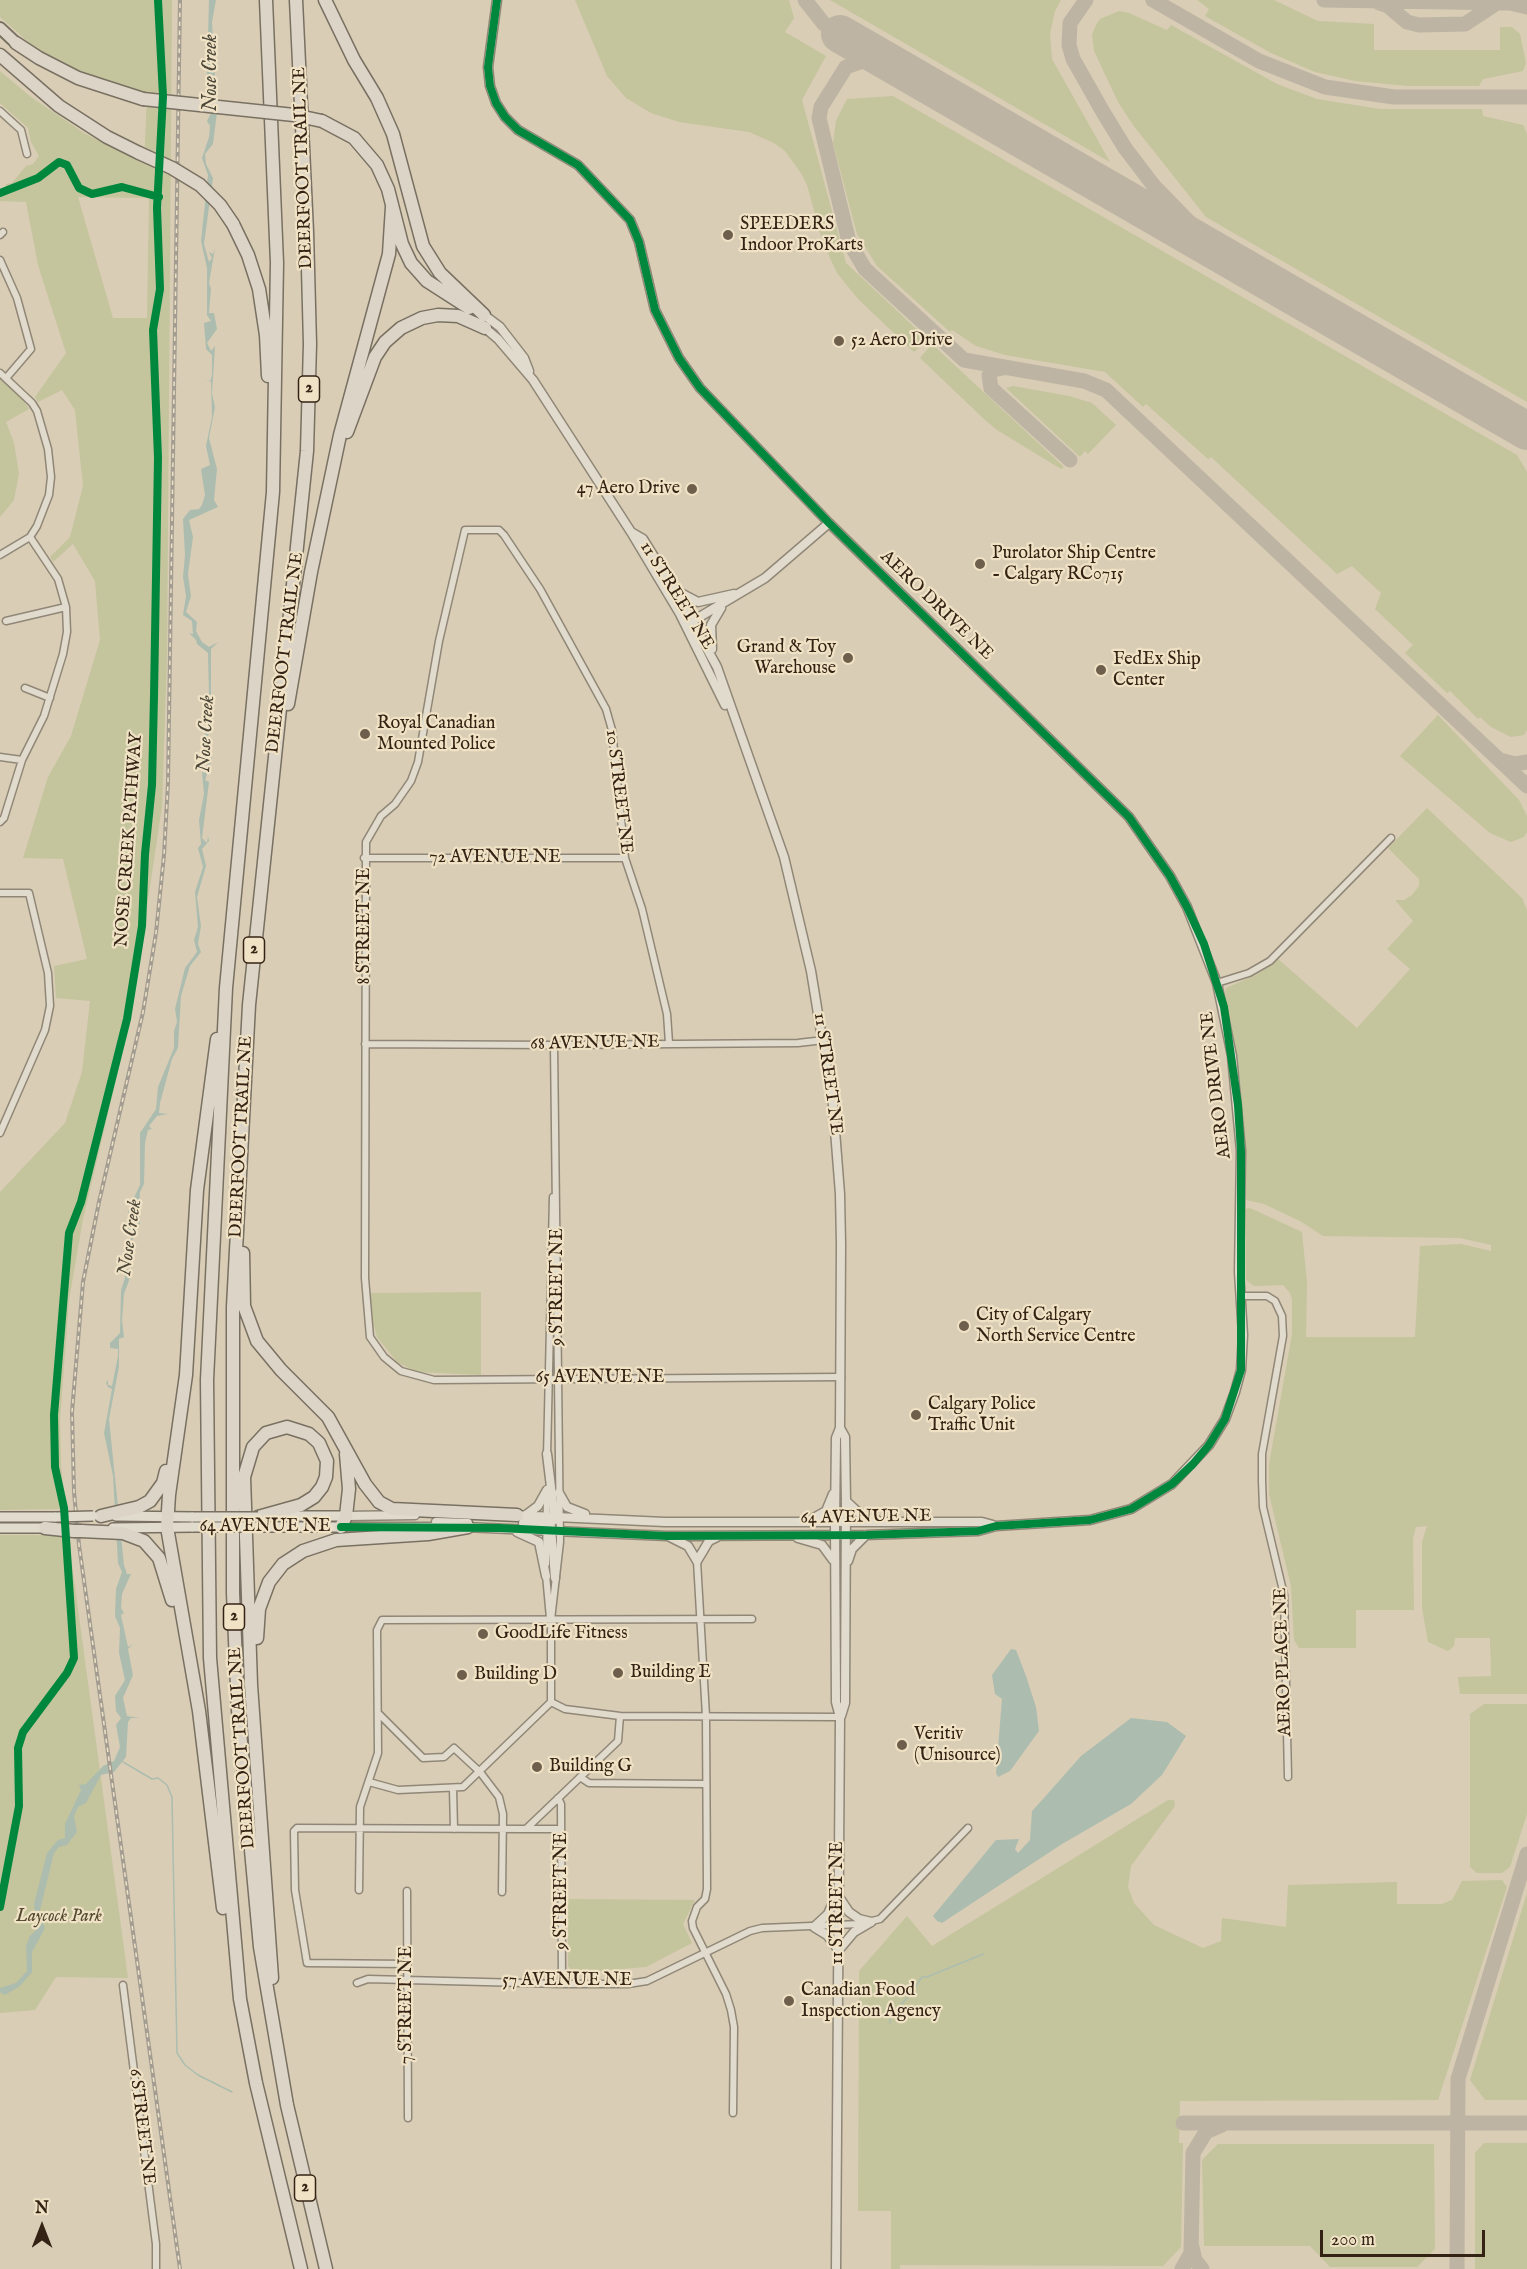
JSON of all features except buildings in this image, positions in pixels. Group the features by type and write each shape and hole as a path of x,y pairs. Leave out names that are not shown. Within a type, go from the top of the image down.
{"highway":[{"name":"DEERFOOT TRAIL NE","path":"266,0 277,275 273,492 264,608 226,988 207,1391 211,1669 240,1999 265,2119 301,2269"},
{"name":"DEERFOOT TRAIL NE","path":"296,0 310,344 307,451 249,1005 232,1307 233,1593 238,1710 260,1947 287,2105 326,2269"},
{"path":"325,0 354,60 377,98 393,134 423,246 440,273 484,315"},
{"path":"16,43 70,75 100,87 143,99 294,115 322,121 343,130 371,156 384,181 402,244 411,263 427,281 459,303 484,315"},
{"path":"0,55 58,106 107,137 172,168 200,185 220,205 233,224 255,275 266,335 268,380 261,583 264,608"},
{"path":"272,776 279,754 327,493 356,369 389,254 392,207"},
{"path":"327,493 370,370 380,349 391,336 415,320 438,315 458,316 485,328"},
{"path":"226,988 208,1090 197,1190 181,1412 167,1522 186,1647 199,1711 212,1832 228,1938 234,1946"},
{"path":"242,1126 244,1156 243,1288 250,1326 266,1353 328,1418 365,1484 379,1502 392,1509 522,1515"},
{"path":"97,1516 139,1507 155,1496 163,1483 181,1412"},
{"path":"258,1522 301,1505 314,1497 322,1487 327,1472 326,1456 320,1443 309,1434 287,1427 266,1433 253,1447 245,1471 245,1537 256,1768 274,1999 289,2092 287,2105"},
{"path":"344,1444 349,1473 344,1522"},
{"path":"256,1768 258,1619 265,1590 283,1564 303,1551 325,1542 428,1534 468,1527"},
{"path":"45,1528 123,1533 139,1538 151,1547 159,1558 186,1647"},
{"path":"265,2119 292,2269"}],"main road":[{"path":"0,28 16,43"},
{"path":"0,38 16,43"},
{"name":"64 AVENUE NE","path":"0,1517 97,1516 167,1522 193,1527 258,1522"},
{"name":"64 AVENUE NE","path":"71,1529 167,1522 193,1517 258,1522 344,1522"},
{"path":"0,1528 45,1528"}],"street":[{"name":"AERO DRIVE NE","path":"497,0 488,67 490,86 505,117 531,139 578,165 620,207 635,231 655,310 679,358 720,412 829,523 1129,817 1170,876 1187,907 1217,983 1230,1040 1240,1128 1241,1296"},
{"path":"0,111 21,130 27,154"},
{"path":"0,260 17,298 31,349 7,377"},
{"name":"11 STREET NE","path":"484,315 500,327 524,358 532,380"},
{"name":"11 STREET NE","path":"485,328 498,339 532,380 713,658 784,857 812,971 824,1040 840,1194 841,1377 840,1428 836,1438 835,1523"},
{"path":"0,373 7,377 37,411 48,449 51,477 49,495 37,526 30,537 0,555"},
{"path":"690,623 751,587 783,564 829,523"},
{"name":"10 STREET NE","path":"465,531 499,530 540,589 606,709 612,730 625,858 642,909 667,1014 669,1043"},
{"name":"8 STREET NE","path":"373,1342 368,1328 366,1284 364,858 369,833 411,781 418,762 439,641 465,531"},
{"name":"11 STREET NE","path":"631,532 643,539 674,589 738,733"},
{"path":"0,822 4,818 22,760 50,698 67,632 66,607 58,579 30,537"},
{"path":"674,589 688,599 698,602 712,601 751,587"},
{"path":"713,658 711,625 715,615 725,603"},
{"path":"6,621 66,607"},
{"path":"25,688 50,698"},
{"path":"0,757 22,760"},
{"path":"1217,983 1249,973 1270,961 1391,838"},
{"name":"72 AVENUE NE","path":"364,858 625,858"},
{"path":"0,893 29,893 48,973 50,1006 45,1030 0,1133"},
{"name":"68 AVENUE NE","path":"365,1044 554,1045 824,1040"},
{"name":"9 STREET NE","path":"552,1523 559,1493 558,1229 554,1045"},
{"name":"9 STREET NE","path":"552,1523 546,1491 547,1379 555,1169"},
{"name":"64 AVENUE NE","path":"344,1522 522,1515 552,1523 667,1536 866,1535 978,1530 996,1526 1090,1520 1131,1509 1172,1484 1209,1445 1224,1419 1241,1370 1241,1296"},
{"name":"AERO PLACE NE","path":"1241,1296 1267,1296 1275,1301 1282,1316 1283,1336 1262,1454 1262,1481 1263,1507 1284,1596 1288,1777"},
{"name":"65 AVENUE NE","path":"373,1342 384,1357 401,1371 421,1378 841,1377"},
{"name":"11 STREET NE","path":"836,2269 840,1717 836,1702 835,1564 840,1535 846,1523 845,1437 840,1428"},
{"path":"369,1782 398,1790 453,1789 468,1784 551,1702 552,1523 547,1454"},
{"path":"805,1522 826,1511 836,1482"},
{"path":"522,1515 538,1506 546,1491"},
{"path":"559,1493 565,1505 577,1513 633,1517 645,1521"},
{"path":"846,1501 862,1516 893,1523"},
{"name":"64 AVENUE NE","path":"344,1522 374,1527 499,1528 552,1523 645,1521 982,1522 996,1526"},
{"path":"374,1527 403,1522 552,1523"},
{"path":"835,1523 840,1535 845,1629"},
{"path":"499,1528 525,1534 538,1542 551,1577"},
{"path":"697,1561 708,1541 721,1535"},
{"path":"780,1535 822,1545 830,1552 835,1564"},
{"name":"11 STREET NE","path":"840,1535 846,1573 845,1703 840,1717"},
{"path":"846,1573 852,1549 866,1535"},
{"path":"667,1536 688,1546 697,1561 706,1716 706,1889 705,1899 697,1907 692,1921 693,1928 726,1994 733,2019 733,2113"},
{"path":"359,1890 360,1807 377,1760 378,1626 382,1620 752,1619"},
{"path":"551,1702 565,1709 620,1716 840,1717"},
{"path":"379,1714 423,1758 444,1757 454,1748 480,1772 501,1801 502,1892"},
{"path":"526,1829 618,1741 620,1716"},
{"path":"580,1777 589,1783 706,1784"},
{"path":"453,1789 453,1829"},
{"name":"9 STREET NE","path":"558,1798 561,1804 562,1984"},
{"path":"407,1964 308,1963 305,1960 295,1890 294,1831 297,1828 561,1829"},
{"path":"837,1893 828,1914 814,1927 829,1936 838,1951 855,1932 880,1919 968,1828"},
{"name":"7 STREET NE","path":"407,1891 408,2118"},
{"path":"837,1893 849,1912 859,1919 871,1922"},
{"name":"57 AVENUE NE","path":"357,1983 368,1979 407,1978 628,1984 647,1981 740,1935 762,1928 814,1927 871,1922"},
{"name":"6 STREET NE","path":"123,1984 156,2244 156,2269"}],"green space":[{"path":"0,0 172,0 167,657 162,806 130,1021 83,1219 69,1300 60,1420 61,1466 66,1509 0,1510 0,1192 65,1123 82,1072 90,1001 56,998 54,966 87,959 63,859 23,858 48,777 71,736 100,640 95,581 73,544 53,562 50,557 70,537 83,486 75,410 62,390 38,402 35,397 66,353 38,265 26,202 0,201 0,190 6,188 6,184 12,183 26,166 33,164 39,156 31,142 28,128 0,103 0,71 31,97 84,133 144,163 147,97 60,65 34,47 0,17","holes":["78,197 149,198 147,318 113,318"]},
{"path":"575,0 789,0 794,18 785,32 826,56 802,100 846,263 927,339 914,352 858,299 837,273 823,243 807,185 785,151 774,143 749,132 679,122 651,113 626,98 607,76"},
{"path":"830,0 1061,0 1055,11 1050,34 1052,59 1110,162"},
{"path":"1197,0 1274,0 1318,21 1374,24 1374,50 1500,50 1500,27 1512,27 1520,34 1526,63 1523,71 1483,79 1479,86 1408,86 1355,81 1315,72 1271,53 1205,16 1209,9"},
{"path":"1119,11 1129,13 1167,30 1171,25 1277,84 1317,99 1380,109 1482,109 1483,116 1523,125 1527,134 1527,402 1206,217 1133,125 1118,102 1094,51 1092,35 1096,25 1100,19"},
{"path":"893,96 1517,455 1527,472 1527,730 1524,735 1511,737 1491,727 1480,717 1478,719 1450,691 1447,693 1405,653 1413,645 1375,609 1381,593 1352,566 1337,574 1211,457 1208,459 1146,404 1143,407 1105,372 1005,355 976,346 952,330 950,332 877,266 857,234 833,143 836,121 847,99"},
{"path":"932,344 1064,467 1061,469 997,430 985,420 920,358"},
{"path":"0,379 21,397 29,409 6,422 14,443 19,473 14,500 0,517"},
{"path":"1013,386 1069,396 1092,403 1116,425 1088,454 1085,451 1080,457 1006,388"},
{"path":"1438,715 1519,800 1527,816 1527,832 1524,837 1511,842 1490,833 1400,756"},
{"path":"1427,808 1522,898 1527,910 1527,1694 1460,1694 1458,1677 1491,1676 1490,1638 1455,1638 1454,1646 1448,1651 1428,1642 1422,1608 1422,1542 1427,1526 1416,1527 1413,1539 1414,1610 1356,1610 1356,1648 1299,1648 1294,1640 1291,1586 1269,1494 1269,1464 1292,1334 1292,1300 1290,1293 1283,1285 1254,1286 1246,1280 1245,1209 1250,1208 1302,1232 1307,1283 1306,1337 1415,1337 1420,1246 1461,1244 1491,1251 1491,1245 1460,1238 1323,1236 1300,1221 1264,1204 1246,1200 1240,1080 1225,995 1226,988 1256,975 1278,959 1357,1028 1410,969 1387,949 1413,921 1395,900 1404,900 1412,895 1419,886 1419,879 1388,848"},
{"path":"481,1292 481,1375 417,1372 397,1362 377,1337 371,1314 371,1293"},
{"name":"Laycock Park","path":"0,1535 68,1535 128,1978 56,1977 35,2010 0,2013"},
{"path":"1484,1704 1527,1704 1527,1814 1510,1867 1502,1873 1477,1873 1470,1867 1470,1714"},
{"path":"1168,1800 1174,1800 1175,1806 1131,1866 1128,1887 1134,1903 1154,1925 1203,1948 1221,1941 1222,1918 1286,1927 1288,1885 1397,1882 1397,1904 1442,1904 1452,1900 1462,1881 1502,1880 1507,1887 1438,2100 1180,2101 1179,2143 1183,2143 1181,2247 1163,2266 900,2265 900,2269 891,2269 891,2211 858,2211 859,1971 907,1916 932,1946"},
{"path":"1527,1893 1527,2100 1485,2100 1470,2080"},
{"path":"568,1899 695,1900 683,1924 692,1943 646,1967 574,1973 568,1966"},
{"path":"1484,2143 1527,2143 1527,2269 1475,2269 1475,2153"},
{"path":"1218,2144 1434,2144 1435,2249 1417,2267 1330,2267 1310,2246 1204,2246 1202,2160"}],"water":[{"name":"Nose Creek","path":"209,0 216,0 212,22 217,112 213,144 205,154 206,164 213,178 204,244 209,262 212,258 209,252 213,254 215,248 209,283 211,289 209,313 214,313 217,329 207,343 211,351 215,346 212,393 215,407 209,438 217,469 214,500 218,507 189,520 193,537 188,574 191,596 186,612 197,622 196,631 202,642 209,647 218,642 211,649 210,709 205,712 210,719 208,738 212,759 205,780 209,782 202,838 207,843 208,836 209,841 202,849 206,866 197,897 201,926 198,944 201,952 190,966 181,996 178,1048 172,1059 160,1103 159,1113 168,1114 157,1116 149,1126 152,1129 148,1130 145,1143 144,1184 140,1192 139,1206 132,1211 136,1218 140,1214 140,1223 125,1263 131,1275 124,1294 122,1320 124,1337 119,1339 119,1367 109,1419 124,1565 127,1574 131,1574 122,1594 121,1608 124,1613 121,1615 128,1647 133,1644 128,1649 133,1675 123,1698 127,1716 140,1718 131,1718 128,1722 126,1757 114,1772 101,1775 86,1803 78,1807 74,1816 77,1832 67,1845 59,1847 54,1853 39,1914 45,1928 32,1952 32,1972 20,1986 5,1995 0,1992 0,1988 16,1983 27,1971 26,1946 30,1936 37,1929 34,1904 47,1853 58,1840 65,1838 65,1824 81,1790 79,1785 86,1784 103,1766 114,1761 120,1747 116,1725 121,1718 116,1711 115,1696 125,1680 119,1653 120,1628 115,1616 116,1589 122,1572 118,1563 113,1476 104,1433 112,1389 108,1387 106,1383 108,1380 108,1385 112,1386 118,1356 118,1349 110,1348 110,1343 120,1333 121,1290 125,1278 122,1256 129,1248 131,1237 127,1230 121,1228 127,1229 130,1224 128,1210 140,1185 140,1133 156,1109 158,1087 174,1048 174,1031 177,1022 175,1009 185,968 197,952 194,940 198,927 195,892 203,867 198,848 201,844 199,820 204,794 202,772 205,773 208,759 203,742 207,723 203,708 209,696 208,653 189,633 193,634 192,621 183,615 186,596 183,577 185,555 183,519 190,510 199,509 202,505 205,495 201,469 210,465 206,446 212,417 211,382 205,379 210,381 212,376 212,355 206,349 204,323 211,321 207,315 207,268 201,241 208,175 202,158 209,137 210,126 207,121 211,113 206,96 211,86 207,74"},
{"path":"1011,1649 1016,1650 1026,1676 1036,1707 1039,1731 1010,1771 998,1777 996,1773 1002,1699 995,1694 992,1675"},
{"path":"1131,1718 1167,1722 1186,1736 1162,1775 1131,1804 1062,1844 942,1923 937,1921 933,1916 996,1840 1019,1839 1015,1849 1018,1853 1030,1840 1032,1811 1081,1756"}],"waterway":[{"path":"123,1762 152,1779 158,1778 167,1785 172,1797 177,2053 185,2065 198,2075 232,2092"},
{"path":"890,2023 890,2016 910,1995 922,1977 983,1954"}],"taxiway":[{"path":"805,0 824,24 840,34"},
{"path":"1086,0 1070,23 1069,45 1073,59 1103,112 1125,148 1154,186 1191,224 1237,264"},
{"path":"1153,0 1259,61 1325,87 1394,97 1527,97"},
{"path":"1324,0 1510,3"},
{"path":"1524,0 1510,3 1527,7"},
{"path":"1379,3 1388,6 1407,22 1419,25 1465,24 1497,3"},
{"path":"892,65 866,60 846,67 821,107 819,118 849,242 865,269 964,360 1084,381 1106,390 1527,786"},
{"path":"1003,368 993,370 989,375 991,388 1070,460"},
{"path":"1514,424 1527,434"},
{"path":"1500,760 1515,764 1527,762"},
{"path":"1457,2269 1458,2079 1527,1854"},
{"path":"1183,2123 1527,2123"},
{"path":"1182,2269 1191,2253 1193,2153 1206,2132 1222,2125"},
{"path":"1192,2247 1195,2260 1202,2269"}],"runway":[{"path":"840,34 1527,431"}],"railway":[{"path":"180,0 168,783 164,855 156,933 143,1012 83,1282 72,1412 74,1492 79,1545 180,2269"}],"cycle path":[{"name":"NOSE CREEK PATHWAY","path":"0,1907 19,1806 18,1748 23,1732 67,1673 74,1658 64,1508 55,1467 54,1415 69,1233 81,1202 127,1019 142,926 145,854 152,785 154,696 158,458 153,330 160,289 157,208 163,96 158,0"},
{"path":"341,1527 499,1528 667,1536 866,1535 978,1531 996,1526 1090,1520 1131,1509 1172,1484 1193,1464 1209,1445 1225,1419 1241,1370 1241,1151 1238,1105 1224,1007 1204,944 1187,907 1170,876 1129,817 829,523 700,388 679,358 655,310 639,242 630,220 578,165 518,130 505,117 496,103 490,86 488,67 497,0"},
{"path":"0,193 38,178 59,162 67,165 79,188 92,194 122,187 159,197"}],"place":[{"name":"SPEEDERS Indoor ProKarts","path":"728,235"},
{"name":"52 Aero Drive","path":"839,341"},
{"name":"47 Aero Drive","path":"692,489"},
{"name":"Purolator Ship Centre - Calgary RC0715","path":"980,564"},
{"name":"Grand & Toy Warehouse","path":"848,658"},
{"name":"FedEx Ship Center","path":"1101,670"},
{"name":"Royal Canadian Mounted Police","path":"365,734"},
{"name":"City of Calgary North Service Centre","path":"964,1326"},
{"name":"Calgary Police Traffic Unit","path":"916,1415"},
{"name":"GoodLife Fitness","path":"483,1634"},
{"name":"Building E","path":"618,1673"},
{"name":"Building D","path":"462,1675"},
{"name":"Veritiv (Unisource)","path":"902,1745"},
{"name":"Building G","path":"537,1767"},
{"name":"Canadian Food Inspection Agency","path":"789,2001"}]}
